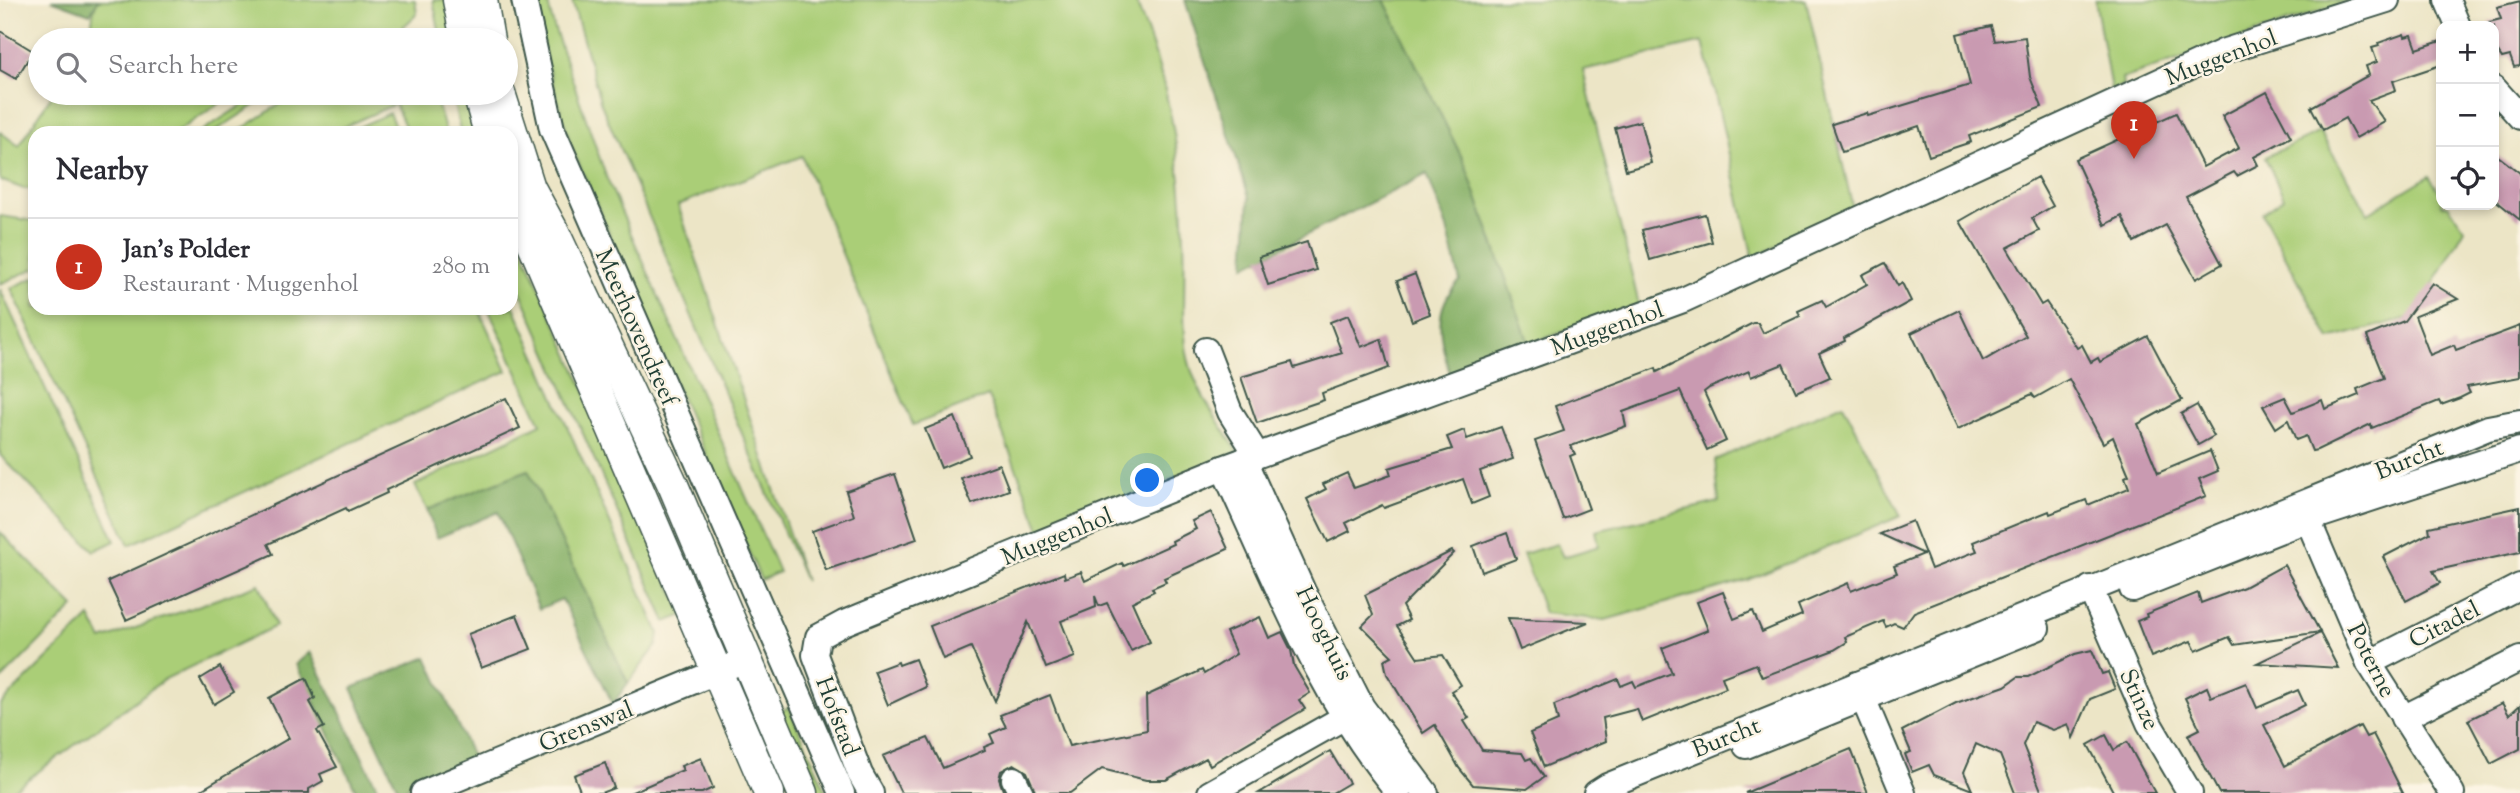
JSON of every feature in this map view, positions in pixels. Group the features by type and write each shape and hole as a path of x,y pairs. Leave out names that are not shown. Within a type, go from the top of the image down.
{"main road":[{"path":"458,0 464,28"},
{"path":"482,0 487,28"},
{"path":"481,105 487,126"},
{"name":"Meerhovendreef","path":"504,105 510,126"},
{"name":"Meerhovendreef","path":"518,150 530,188 555,234 673,485 803,793"},
{"path":"518,209 769,793"}],"street":[{"name":"Meerhovendreef","path":"524,0 552,129 842,793"},
{"name":"Muggenhol","path":"818,637 844,623 1242,461 1683,300 2225,51 2388,0"},
{"path":"2447,0 2456,21"},
{"path":"2499,94 2520,117"},
{"name":"Hooghuis","path":"1206,350 1216,382 1230,412 1242,461 1303,591 1354,713 1399,793"},
{"name":"Burcht","path":"1630,793 1860,691 2305,511 2488,428 2520,422"},
{"name":"Burcht","path":"2305,511 2520,450"},
{"name":"Poterne","path":"2305,511 2368,663 2452,793"},
{"name":"Citadel","path":"2368,663 2520,586"},
{"name":"Stinze","path":"2094,595 2149,723 2190,793"},
{"name":"Hofstad","path":"818,637 815,655 860,774 871,793"},
{"name":"Grenswal","path":"423,793 748,659"},
{"path":"2403,718 2520,659"},
{"path":"1860,691 1903,793"},
{"name":"Burcht","path":"1596,793 1607,786 1860,691"},
{"name":"Hooghuis","path":"1354,713 1426,793"},
{"path":"1210,793 1354,713"}],"green space":[{"path":"51,0 98,0 90,14"},
{"path":"98,0 415,0 417,14 402,28 91,28"},
{"path":"433,0 448,0 454,28 439,28"},
{"path":"534,0 547,0 607,179 779,572 761,580 572,148 547,64"},
{"path":"572,0 1135,0 1157,59 1176,147 1182,208 1188,358 1202,395 1238,452 1041,532 988,396 913,425 802,156 678,205 805,581 601,104"},
{"path":"1185,0 1384,0 1465,164 1529,344 1450,374 1441,336 1441,313 1451,291 1460,281 1447,228 1427,174 1245,266 1249,197"},
{"path":"1384,0 1806,0 1853,210 1753,258 1703,42 1583,70 1639,305 1529,344 1465,164"},
{"path":"2095,0 2351,0 2122,79 2123,86 2111,90"},
{"path":"45,105 217,105 186,126 32,126"},
{"path":"242,105 255,105 223,126 210,126"},
{"path":"278,105 393,105 346,126 247,126"},
{"path":"395,105 438,105 444,126 405,126"},
{"path":"454,105 473,105 479,126 459,126"},
{"path":"389,113 395,126 361,126"},
{"path":"0,132 19,146 28,132 28,189 0,180"},
{"path":"2320,132 2368,213 2429,176 2436,186 2436,210 2452,210 2465,229 2415,316 2330,339 2262,213 2284,198 2265,157"},
{"path":"0,216 28,220 28,271 0,284"},
{"path":"518,238 683,615 666,622 518,286"},
{"path":"28,280 28,315 481,315 507,371 129,545 11,288"},
{"path":"0,289 115,541 94,551 0,455"},
{"path":"491,315 518,315 659,633 657,645 628,683 528,470 427,510 415,485 541,424"},
{"path":"1843,404 1901,516 1748,580 1605,620 1544,613 1523,554 1557,544 1563,557 1599,546 1596,531 1719,502 1715,460"},
{"path":"528,470 628,683 613,704 562,599 539,609 498,512 437,538 427,510"},
{"path":"0,532 74,607 0,681"},
{"path":"259,584 276,626 165,679 9,793 0,793 0,705 90,617 102,640"},
{"path":"310,652 380,793 357,793 296,664"},
{"path":"427,657 474,761 399,791 352,688"},
{"path":"789,707 827,793 810,793 778,712"}],"building":[{"path":"2520,1 2520,66 2514,67 2510,56 2502,58 2499,54 2499,21 2493,21 2501,19 2497,7"},
{"path":"1991,26 1995,41 2025,37 2030,77 2042,107 1969,136 1971,142 1929,156 1919,126 1842,152 1832,124 1970,85 1957,34"},
{"path":"0,31 28,48 28,59 16,79 0,70"},
{"path":"2404,34 2405,37 2412,35 2417,49 2436,43 2436,67 2393,81 2396,90 2369,100 2385,122 2356,138 2345,118 2323,130 2311,107 2369,75 2366,66 2377,62 2372,48 2379,46 2378,43"},
{"path":"2267,92 2291,137 2254,157 2258,165 2237,176 2234,172 2186,197 2222,264 2196,279 2166,225 2134,242 2122,216 2105,225 2075,159 2176,113 2203,167 2239,148 2222,116"},
{"path":"1640,121 1651,163 1626,170 1615,128"},
{"path":"2499,157 2520,173 2520,220 2499,203"},
{"path":"2037,177 2053,206 2032,218 2039,231 2007,248 2041,305 2046,302 2077,348 2082,345 2091,362 2098,358 2100,362 2148,336 2182,400 2138,424 2158,473 2210,451 2218,471 2199,479 2206,496 1914,612 1903,627 1894,623 1886,627 1883,621 1845,637 1847,642 1834,650 1762,677 1756,664 1722,677 1726,688 1642,722 1637,709 1603,718 1606,741 1544,767 1530,733 1558,721 1554,705 1618,679 1621,686 1633,681 1636,687 1672,673 1662,648 1708,630 1697,602 1723,592 1734,619 1753,611 1762,632 1802,615 1798,605 1848,583 1851,591 1897,573 1894,566 1924,554 1880,534 1912,521 1931,569 1977,551 1973,542 2049,511 2050,514 2086,500 2088,505 2129,488 2125,477 2129,475 2113,437 2103,443 2069,379 2035,398 2032,394 1958,429 1911,333 1959,310 1983,361 2026,336 1960,221"},
{"path":"1705,214 1712,242 1650,260 1642,230"},
{"path":"1307,242 1316,270 1268,285 1259,257"},
{"path":"1885,263 1898,286 1902,283 1911,301 1844,338 1845,341 1819,353 1830,377 1796,392 1783,364 1751,377 1749,371 1709,388 1704,392 1726,441 1707,450 1680,391 1623,412 1626,426 1571,446 1575,454 1570,456 1589,509 1563,519 1535,441 1564,431 1555,406 1656,368 1657,372 1753,323 1758,323 1763,333 1800,316 1798,311 1822,300 1826,307 1867,284 1862,275"},
{"path":"1415,274 1430,314 1412,321 1397,281"},
{"path":"2432,283 2458,299 2415,316 2430,355 2454,345 2456,350 2520,326 2520,377 2467,387 2470,393 2460,398 2441,405 2439,401 2372,428 2371,424 2317,450 2312,451 2306,436 2296,440 2288,420 2276,428 2263,406 2285,397 2293,412 2322,400 2325,409 2359,395 2357,389 2384,378 2367,336 2404,321"},
{"path":"1348,315 1361,347 1381,339 1389,368 1322,393 1324,400 1257,423 1241,377 1292,362 1294,368 1342,353 1330,322"},
{"path":"506,398 520,428 386,490 387,493 348,511 346,508 268,544 273,554 126,620 108,581"},
{"path":"2197,405 2214,436 2198,445 2181,414"},
{"path":"955,417 970,456 941,468 925,429"},
{"path":"1501,427 1513,459 1480,471 1489,497 1472,504 1463,479 1384,508 1382,505 1346,523 1350,531 1328,542 1307,499 1326,489 1323,484 1347,473 1354,488 1391,475 1389,468 1452,449 1447,437 1464,430 1467,439"},
{"path":"999,464 1009,490 972,504 961,478"},
{"path":"895,474 917,539 826,570 812,531 854,516 846,491"},
{"path":"2520,507 2520,552 2433,571 2440,583 2406,601 2383,557 2430,533 2429,527"},
{"path":"1211,512 1228,549 1164,578 1166,582 1152,588 1154,591 1132,602 1150,642 1131,651 1107,603 1099,606 1095,596 1096,607 1061,621 1075,657 1046,668 1028,622 995,701 971,647 943,659 930,626 1064,573 1065,578 1081,572 1085,581 1122,563 1124,566 1173,544 1172,541 1196,529 1192,521"},
{"path":"1507,533 1516,559 1482,572 1473,546"},
{"path":"1452,551 1454,553 1402,606 1409,620 1397,626 1418,658 1443,655 1461,685 1451,691 1469,718 1464,721 1482,750 1522,753 1526,760 1531,758 1544,777 1527,789 1473,785 1459,768 1435,725 1423,733 1387,674 1384,660 1392,656 1362,626 1373,615 1365,595"},
{"path":"2284,565 2320,632 2234,645 2229,637 2196,651 2191,641 2151,657 2137,621 2147,617 2146,614 2198,593 2201,603 2244,587"},
{"path":"517,615 531,649 481,668 468,634"},
{"path":"1260,617 1269,638 1282,632 1291,650 1294,666 1310,693 1299,700 1305,709 1210,765 1206,758 1166,780 1146,780 1102,769 1070,793 1036,793 1027,772 1014,764 1001,771 999,779 1004,793 901,793 883,756 928,738 943,768 985,750 984,747 994,743 990,734 1006,727 1000,715 1050,695 1069,746 1147,730 1146,696 1202,670 1204,674 1236,654 1226,632"},
{"path":"1508,618 1588,622 1520,650"},
{"path":"2320,633 2338,668 2257,663"},
{"path":"2092,650 2102,674 2108,672 2115,689 2090,699 2073,738 2068,724 2053,730 2033,722 2023,745 2042,793 2015,793 2000,755 1976,744 1964,772 1972,790 1934,775 1929,765 1912,772 1905,754 1911,752 1902,731 1956,703 2005,686 2018,677 2028,677 2075,654"},
{"path":"915,659 926,687 888,705 874,671"},
{"path":"220,667 234,692 214,704 200,679"},
{"path":"306,678 315,698 310,702 324,727 317,731 337,767 320,774 323,781 309,789 309,793 196,793 289,738 269,698"},
{"path":"2246,683 2257,708 2298,690 2305,705 2264,725 2285,766 2360,726 2366,737 2373,734 2403,793 2219,793 2188,735 2200,729 2185,698 2207,687 2211,697"},
{"path":"2502,703 2509,715 2520,705 2520,749 2491,764 2468,720"},
{"path":"2106,735 2114,750 2127,742 2155,793 2114,793 2088,745"},
{"path":"1851,749 1868,793 1745,793"},
{"path":"1330,751 1349,783 1332,793 1259,793"},
{"path":"701,758 713,788 702,793 630,793 683,770 681,766"},
{"path":"605,763 614,788 601,793 581,793 574,775"}],"place":[{"name":"Jan's Polder","path":"2134,159"}]}
